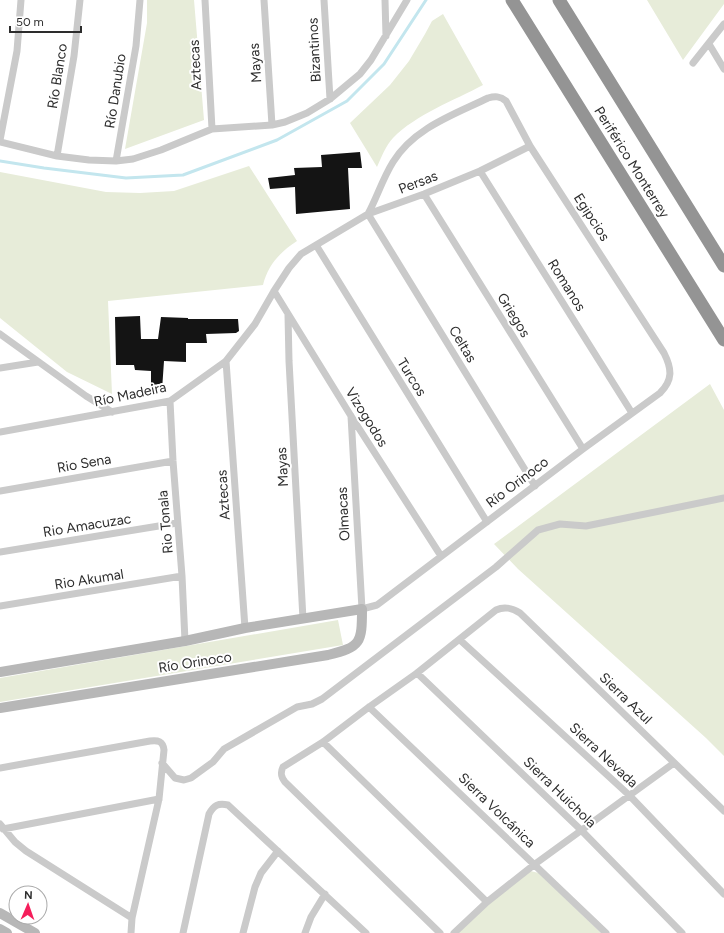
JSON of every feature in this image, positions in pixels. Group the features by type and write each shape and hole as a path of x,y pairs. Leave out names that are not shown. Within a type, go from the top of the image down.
{"highway":[{"name":"Periférico Monterrey","path":"512,0 724,340"},
{"name":"Periférico Monterrey","path":"559,0 724,266"}],"street":[{"path":"21,0 17,51 0,141 57,156 89,160 116,161 133,159 161,150 212,128 272,125 297,118 330,99 360,74 371,60 407,0"},
{"name":"Río Blanco","path":"57,156 74,56 80,0"},
{"name":"Río Danubio","path":"116,161 136,46 140,0"},
{"name":"Aztecas","path":"205,0 212,128"},
{"name":"Mayas","path":"264,0 272,125"},
{"name":"Bizantinos","path":"324,0 330,99"},
{"path":"385,0 386,36"},
{"path":"693,63 724,24"},
{"path":"709,44 724,69"},
{"name":"Egipcios","path":"368,214 392,162 408,142 425,129 488,98 498,96 506,101 530,146 668,362"},
{"name":"Persas","path":"316,245 368,214 424,194 480,171 530,146"},
{"name":"Romanos","path":"480,171 632,413"},
{"name":"Griegos","path":"424,194 582,449"},
{"name":"Celtas","path":"368,214 535,486"},
{"name":"Río Madeira","path":"0,432 170,401 226,361 256,324 274,291 289,268 302,254 316,245"},
{"name":"Turcos","path":"316,245 487,522"},
{"name":"Vizogodos","path":"274,291 440,556"},
{"name":"Mayas","path":"288,314 288,361 303,619"},
{"path":"0,334 86,396 112,412"},
{"name":"Aztecas","path":"226,361 245,628"},
{"path":"0,368 38,362"},
{"name":"Río Orinoco","path":"0,672 185,641 245,628 377,606 440,556 535,486 582,449 660,393 666,387 670,374 668,362"},
{"name":"Rio Tonala","path":"170,401 185,641"},
{"name":"Olmacas","path":"351,416 362,609"},
{"name":"Rio Sena","path":"0,492 173,461"},
{"path":"162,763 175,778 184,780 191,778 213,762 224,749 297,707 312,704 322,699 496,567 538,530 560,524 586,526 724,498"},
{"name":"Rio Amacuzac","path":"0,552 177,523"},
{"name":"Rio Akumal","path":"0,606 182,576"},
{"name":"Sierra Azul","path":"460,640 496,610 508,607 520,613 724,811"},
{"name":"Río Orinoco","path":"0,708 342,652 353,647 358,642 361,635 362,609"},
{"path":"440,933 281,778 283,767 323,742 460,640"},
{"name":"Sierra Nevada","path":"460,640 629,795 724,894"},
{"name":"Sierra Huichola","path":"417,673 581,830 682,933"},
{"name":"Sierra Volcánica","path":"370,707 606,933"},
{"path":"0,768 157,740 164,745 159,799 132,918 131,933"},
{"path":"323,742 487,902"},
{"path":"454,933 487,902 535,864 674,763"},
{"path":"2,827 159,799"},
{"path":"183,933 209,814 213,806 220,803 228,805 366,933"},
{"path":"2,827 15,842 26,851 132,918"},
{"path":"243,933 255,887 261,873 278,851"},
{"path":"305,933 310,917 324,894"},
{"path":"0,913 35,933"},
{"path":"0,929 7,933"}],"green space":[{"path":"147,0 194,0 204,120 125,149 147,23"},
{"path":"647,0 724,0 724,4 683,60"},
{"path":"443,14 483,85 436,108 412,122 388,144 377,167 350,123 390,85 409,61 432,21"},
{"path":"249,166 297,241 280,254 271,265 263,285 108,301 112,394 67,372 0,318 0,172 106,192 140,193 174,191"},
{"path":"710,384 724,410 724,756 706,738 518,569 494,544"},
{"path":"338,620 343,645 0,702 0,678"},
{"path":"530,871 539,873 601,933 457,933 480,911"}],"building":[{"path":"360,152 362,168 348,168 350,209 296,214 295,187 270,189 268,178 295,175 294,168 322,167 321,155"},
{"path":"140,316 141,339 158,339 161,317 188,319 238,319 239,331 236,333 206,334 207,343 186,343 186,362 164,361 162,390 151,391 151,371 135,370 134,365 116,365 115,317"}],"waterway":[{"path":"0,161 126,178 183,175 277,140 347,101 384,64 426,0"}]}
